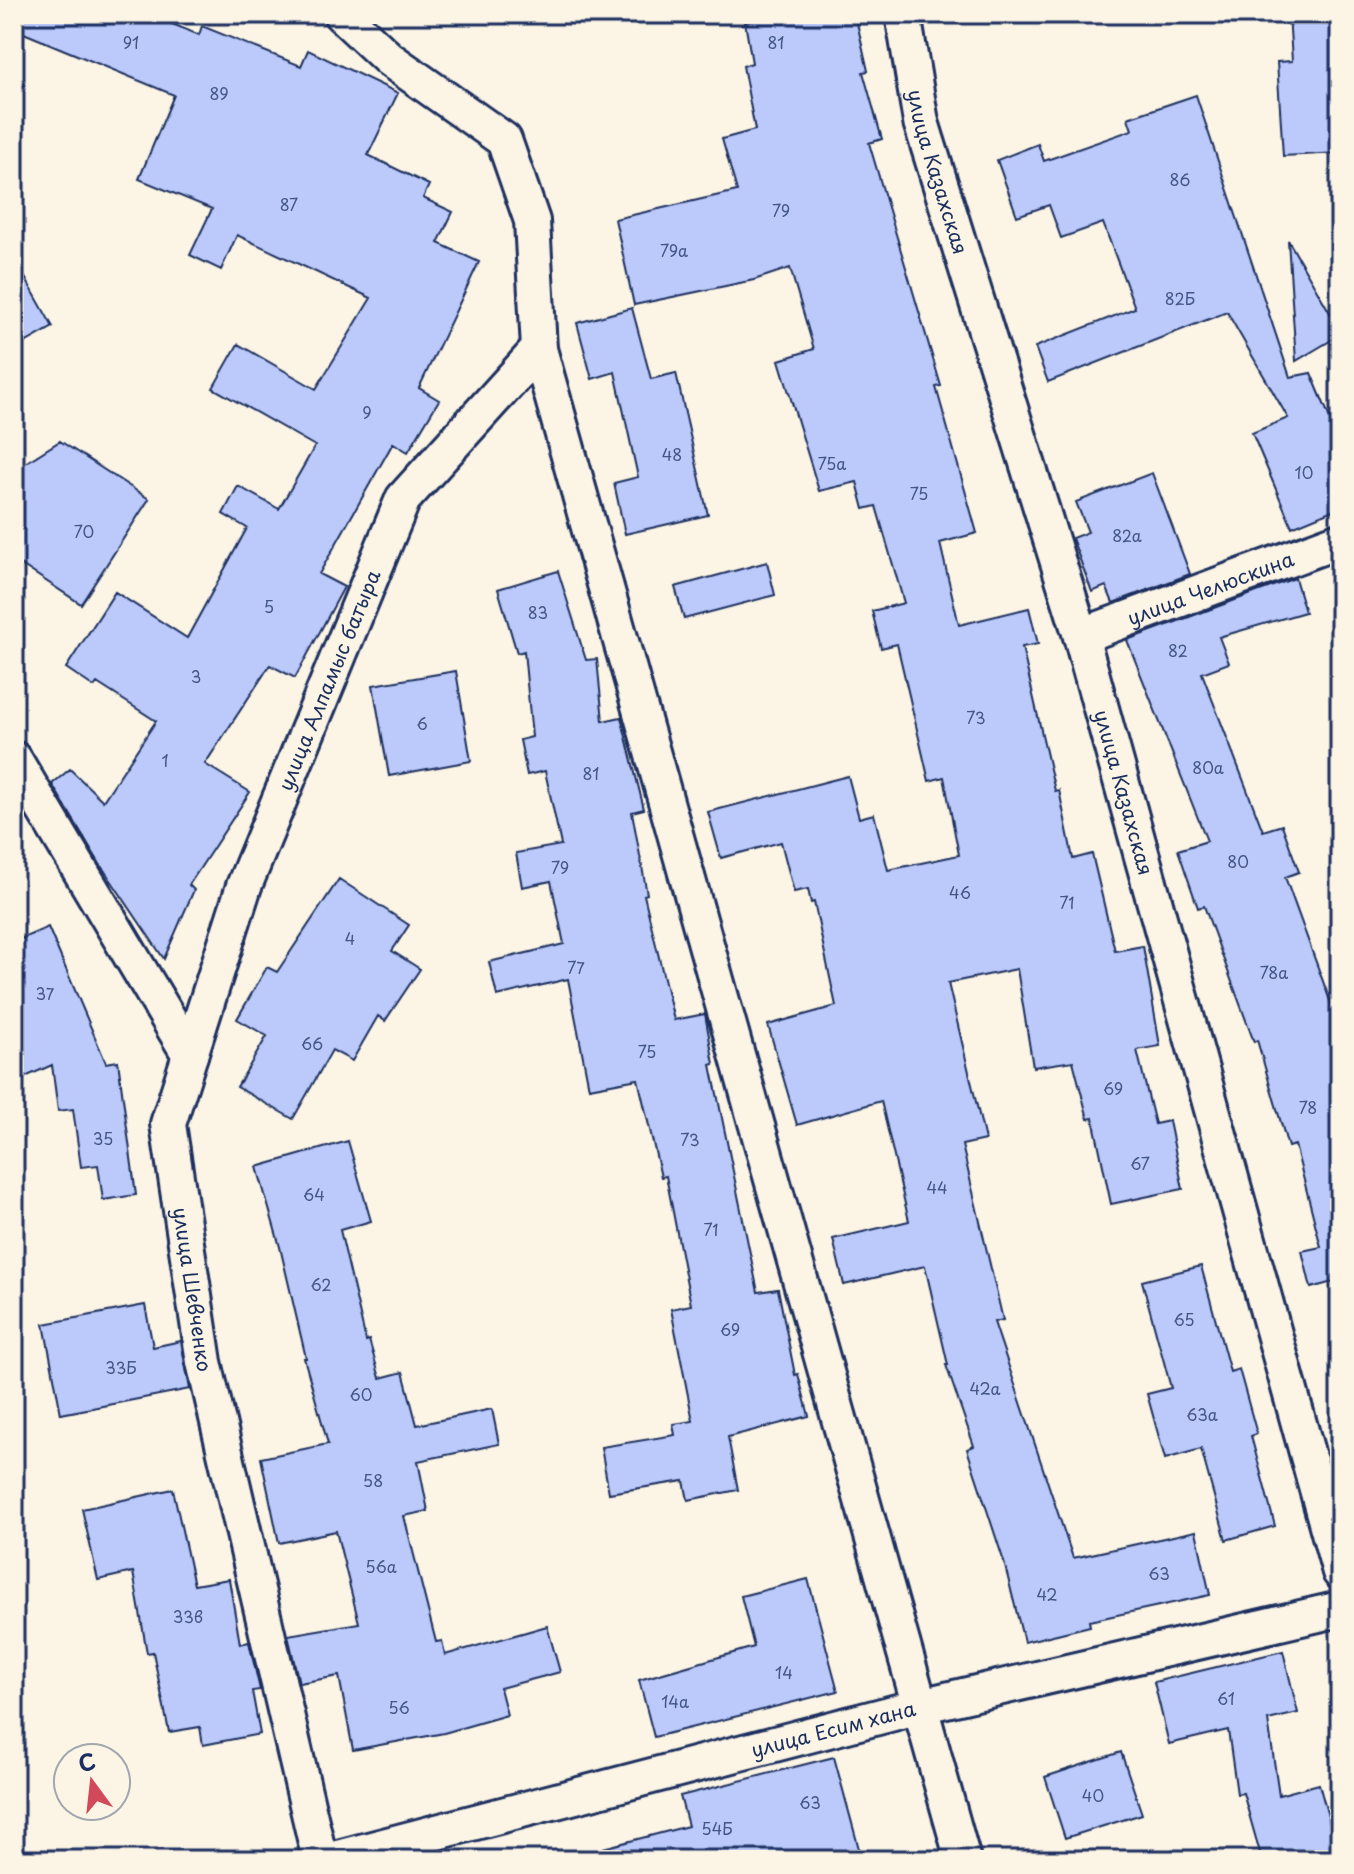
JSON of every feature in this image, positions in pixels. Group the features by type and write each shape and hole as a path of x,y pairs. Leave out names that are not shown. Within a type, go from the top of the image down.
{"street":[{"path":"341,14 389,59 504,140 532,221 539,349 963,1860"},
{"name":"улица Казахская","path":"903,14 921,122 1081,636 1340,1572"},
{"name":"улица Алпамыс батыра","path":"190,1055 244,886 403,499 539,349"},
{"name":"улица Челюскина","path":"1081,636 1340,540"},
{"path":"14,759 190,1055"},
{"name":"улица Шевченко","path":"190,1055 168,1124 204,1362 320,1860"},
{"name":"улица Есим хана","path":"330,1860 920,1706 1340,1609"}],"building":[{"path":"14,14 148,14 199,35 202,26 301,66 308,50 398,93 368,155 429,185 423,198 453,212 438,243 479,262 419,388 439,400 408,452 393,443 319,574 344,587 295,678 270,665 205,764 250,792 189,885 194,890 164,959 100,864 52,784 70,769 103,801 156,721 97,683 94,687 66,668 115,592 187,638 247,528 223,514 238,486 279,509 315,446 213,388 238,344 316,389 371,298 237,235 221,270 190,255 212,209 139,179 174,95 14,29"},
{"path":"786,14 855,14 868,71 863,72 882,139 869,143 941,386 936,387 977,533 940,543 959,625 1029,608 1038,644 1022,647 1055,791 1059,790 1073,859 1092,854 1115,951 1143,946 1160,1046 1137,1050 1155,1124 1169,1121 1183,1189 1111,1204 1093,1118 1088,1119 1073,1061 1033,1067 1017,969 948,983 985,1140 962,1145 1003,1320 994,1322 1073,1558 1196,1531 1210,1595 1089,1621 1090,1626 1024,1642 1004,1562 967,1449 974,1446 946,1365 925,1266 844,1285 833,1239 909,1221 881,1101 797,1125 768,1025 836,1006 814,902 811,903 808,889 794,892 781,842 721,858 708,812 848,776 859,818 874,814 888,870 959,855 944,777 929,781 897,644 881,648 872,611 904,603 876,506 864,509 857,482 819,491 779,360 814,349 790,268 754,280 634,305 615,219 737,191 722,139 755,130 743,66 752,63 745,22"},
{"path":"1289,14 1340,14 1340,153 1283,156 1277,62 1292,61"},
{"path":"1196,95 1290,377 1311,373 1340,442 1340,507 1292,527 1252,433 1288,418 1227,312 1048,382 1035,347 1135,308 1103,223 1061,238 1049,205 1017,216 997,160 1038,144 1044,161 1132,130 1128,118"},
{"path":"1288,240 1340,330 1340,335 1296,361"},
{"path":"14,258 53,327 14,349"},
{"path":"632,308 651,379 676,373 708,515 625,534 614,483 638,477 615,372 592,379 577,323"},
{"path":"60,441 149,499 81,604 14,560 14,470"},
{"path":"1152,473 1190,574 1113,603 1106,586 1092,592 1072,538 1088,532 1076,502"},
{"path":"767,562 775,595 684,619 675,587"},
{"path":"558,571 586,660 597,659 603,721 621,717 644,809 632,812 647,894 644,895 674,1020 705,1014 714,1064 711,1065 758,1292 778,1289 795,1375 798,1374 809,1416 728,1437 738,1490 688,1500 684,1481 609,1493 601,1447 675,1435 673,1424 693,1421 671,1309 691,1305 666,1176 661,1177 638,1079 589,1088 568,979 497,996 489,962 564,944 551,881 522,887 516,853 561,845 545,771 527,775 520,740 532,737 524,651 517,653 498,589"},
{"path":"1295,578 1305,612 1219,637 1229,663 1202,673 1263,831 1282,825 1299,872 1285,877 1340,1028 1340,1280 1311,1288 1302,1251 1321,1247 1295,1145 1288,1147 1257,1040 1254,1042 1204,906 1198,908 1178,850 1207,841 1127,640"},
{"path":"456,671 471,761 389,776 373,685"},
{"path":"339,879 409,925 392,951 420,969 385,1021 378,1016 352,1061 332,1050 293,1119 237,1087 267,1036 237,1019 267,967 277,972"},
{"path":"48,927 106,1063 118,1061 136,1195 103,1200 98,1165 81,1167 73,1109 58,1111 52,1065 14,1082 14,942"},
{"path":"348,1141 371,1221 340,1230 366,1341 369,1340 380,1378 403,1372 417,1425 492,1409 499,1444 418,1461 428,1511 404,1516 436,1642 442,1641 445,1655 547,1626 560,1672 500,1688 507,1715 444,1733 353,1750 339,1676 299,1683 288,1635 359,1623 336,1531 279,1543 261,1458 328,1444 304,1358 280,1247 257,1167"},
{"path":"1201,1266 1230,1372 1239,1369 1257,1434 1251,1436 1275,1526 1226,1540 1201,1449 1165,1459 1147,1394 1171,1388 1142,1281"},
{"path":"145,1305 153,1347 181,1341 190,1389 61,1414 44,1324"},
{"path":"173,1489 194,1585 229,1579 240,1644 249,1642 260,1690 252,1691 260,1734 203,1745 200,1727 169,1732 153,1652 147,1653 133,1572 98,1580 82,1509"},
{"path":"808,1579 838,1691 654,1737 639,1680 754,1647 741,1596"},
{"path":"1283,1651 1298,1713 1268,1720 1279,1795 1319,1784 1340,1860 1262,1860 1243,1793 1237,1794 1228,1730 1169,1744 1154,1682"},
{"path":"1121,1752 1142,1814 1065,1838 1045,1777"},
{"path":"834,1757 862,1860 605,1860 603,1848 688,1826 680,1796"}]}
